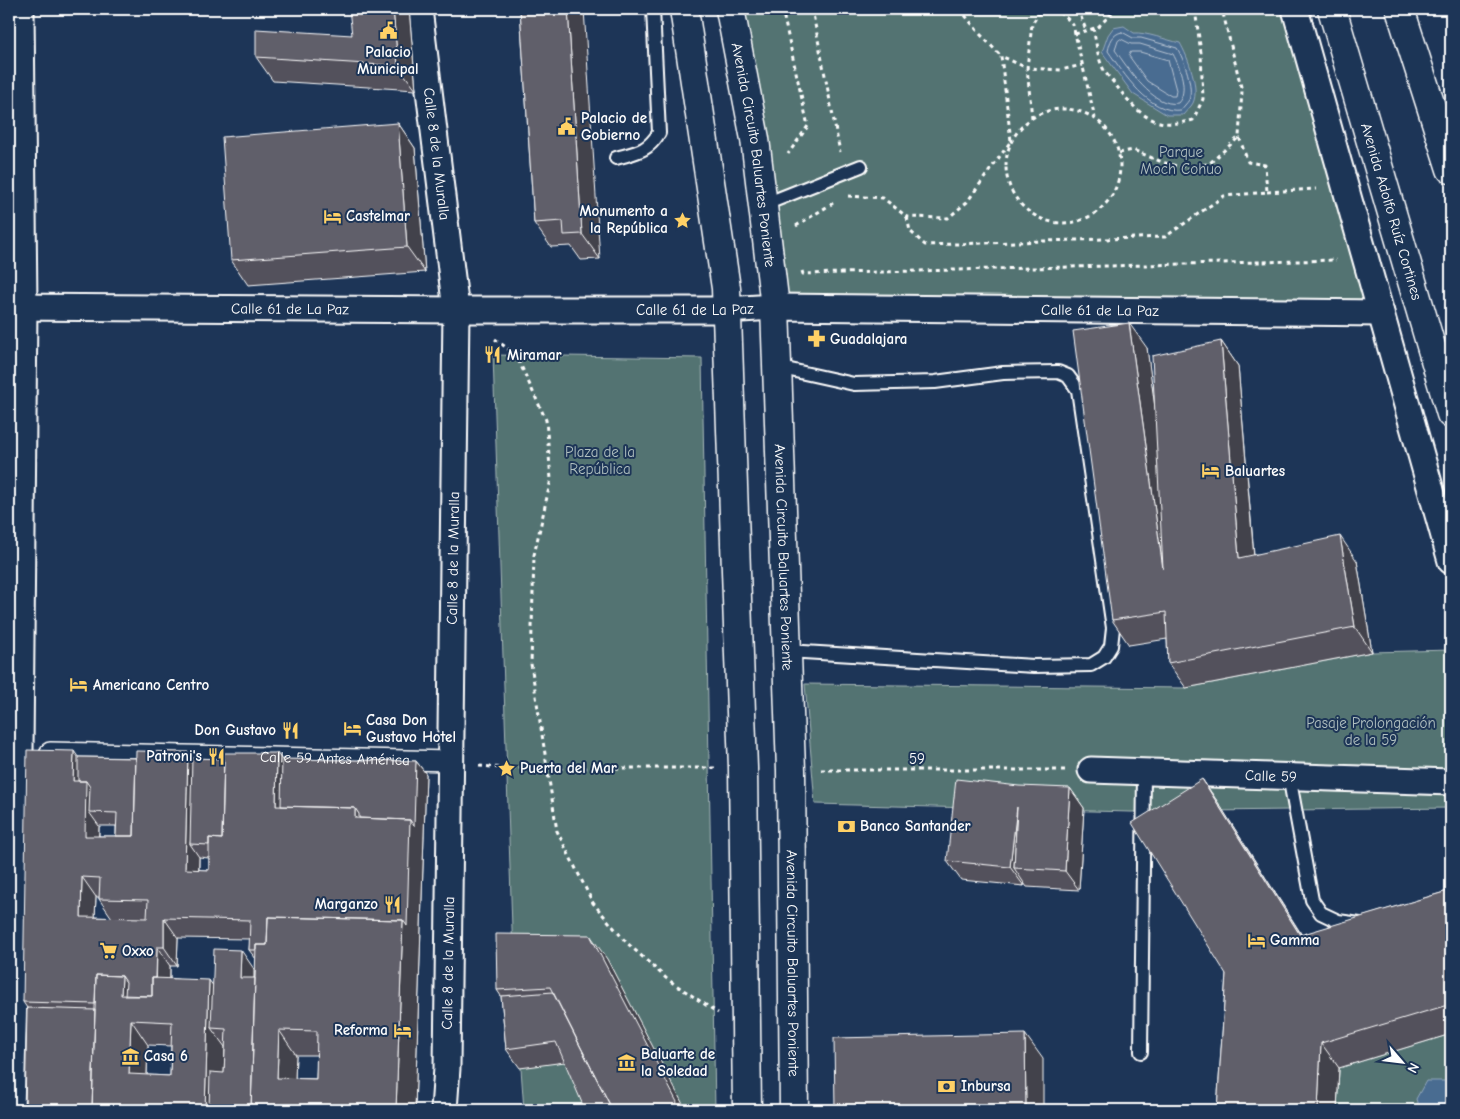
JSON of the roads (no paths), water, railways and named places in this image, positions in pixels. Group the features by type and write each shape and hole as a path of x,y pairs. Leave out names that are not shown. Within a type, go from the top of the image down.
{"main road":[{"path":"684,9 726,288 743,768 747,1110"},
{"name":"Avenida Circuito Baluartes Poniente","path":"730,9 755,139 775,308 791,770 794,1110"},
{"name":"Avenida Adolfo Ruíz Cortines","path":"1332,9 1451,414"},
{"path":"1400,9 1451,169"}],"street":[{"path":"11,1110 16,307 21,9"},
{"name":"Calle 8 de la Muralla","path":"419,9 456,310 447,1068 444,1110"},
{"path":"1295,9 1451,561"},
{"name":"Calle 61 de La Paz","path":"16,307 456,310 726,310 775,308 1381,313"},
{"name":"Calle 59 Antes América","path":"14,751 451,761"},
{"name":"Calle 59","path":"1091,770 1451,782"}],"lane":[{"path":"616,158 642,151 653,143 659,133 653,9"},
{"path":"763,205 861,166"},
{"path":"777,367 854,384 935,382 1002,373 1058,372 1068,376 1078,390 1113,628 1111,646 1104,657 1091,664 1034,666 787,650"},
{"path":"1141,1052 1144,771"},
{"path":"1289,776 1312,900 1321,913 1338,921 1358,924 1377,921"}],"water":[{"path":"1124,26 1134,33 1180,43 1189,64 1195,89 1193,103 1183,115 1167,115 1133,94 1102,52 1108,35 1113,28"},
{"path":"1451,1078 1451,1110 1419,1109 1416,1099 1426,1081 1447,1081"}],"place":[{"name":"Palacio Municipal","path":"388,31"},
{"name":"Palacio de Gobierno","path":"567,127"},
{"name":"Castelmar","path":"332,216"},
{"name":"Monumento a la República","path":"682,220"},
{"name":"Guadalajara","path":"816,339"},
{"name":"Miramar","path":"493,355"},
{"name":"Baluartes","path":"1211,471"},
{"name":"Americano Centro","path":"79,685"},
{"name":"Casa Don Gustavo Hotel","path":"352,729"},
{"name":"Don Gustavo","path":"290,730"},
{"name":"Patroni's","path":"216,756"},
{"name":"Puerta del Mar","path":"506,768"},
{"name":"Banco Santander","path":"846,826"},
{"name":"Marganzo","path":"392,904"},
{"name":"Gamma","path":"1256,940"},
{"name":"Oxxo","path":"108,951"},
{"name":"Reforma","path":"402,1030"},
{"name":"Casa 6","path":"130,1056"},
{"name":"Baluarte de la Soledad","path":"627,1063"},
{"name":"Inbursa","path":"947,1086"}],"park label":[{"name":"Parque Moch Cohuo","path":"1181,160"},
{"name":"Plaza de la República","path":"600,460"},
{"name":"Pasaje Prolongación de la 59","path":"1371,732"}]}
